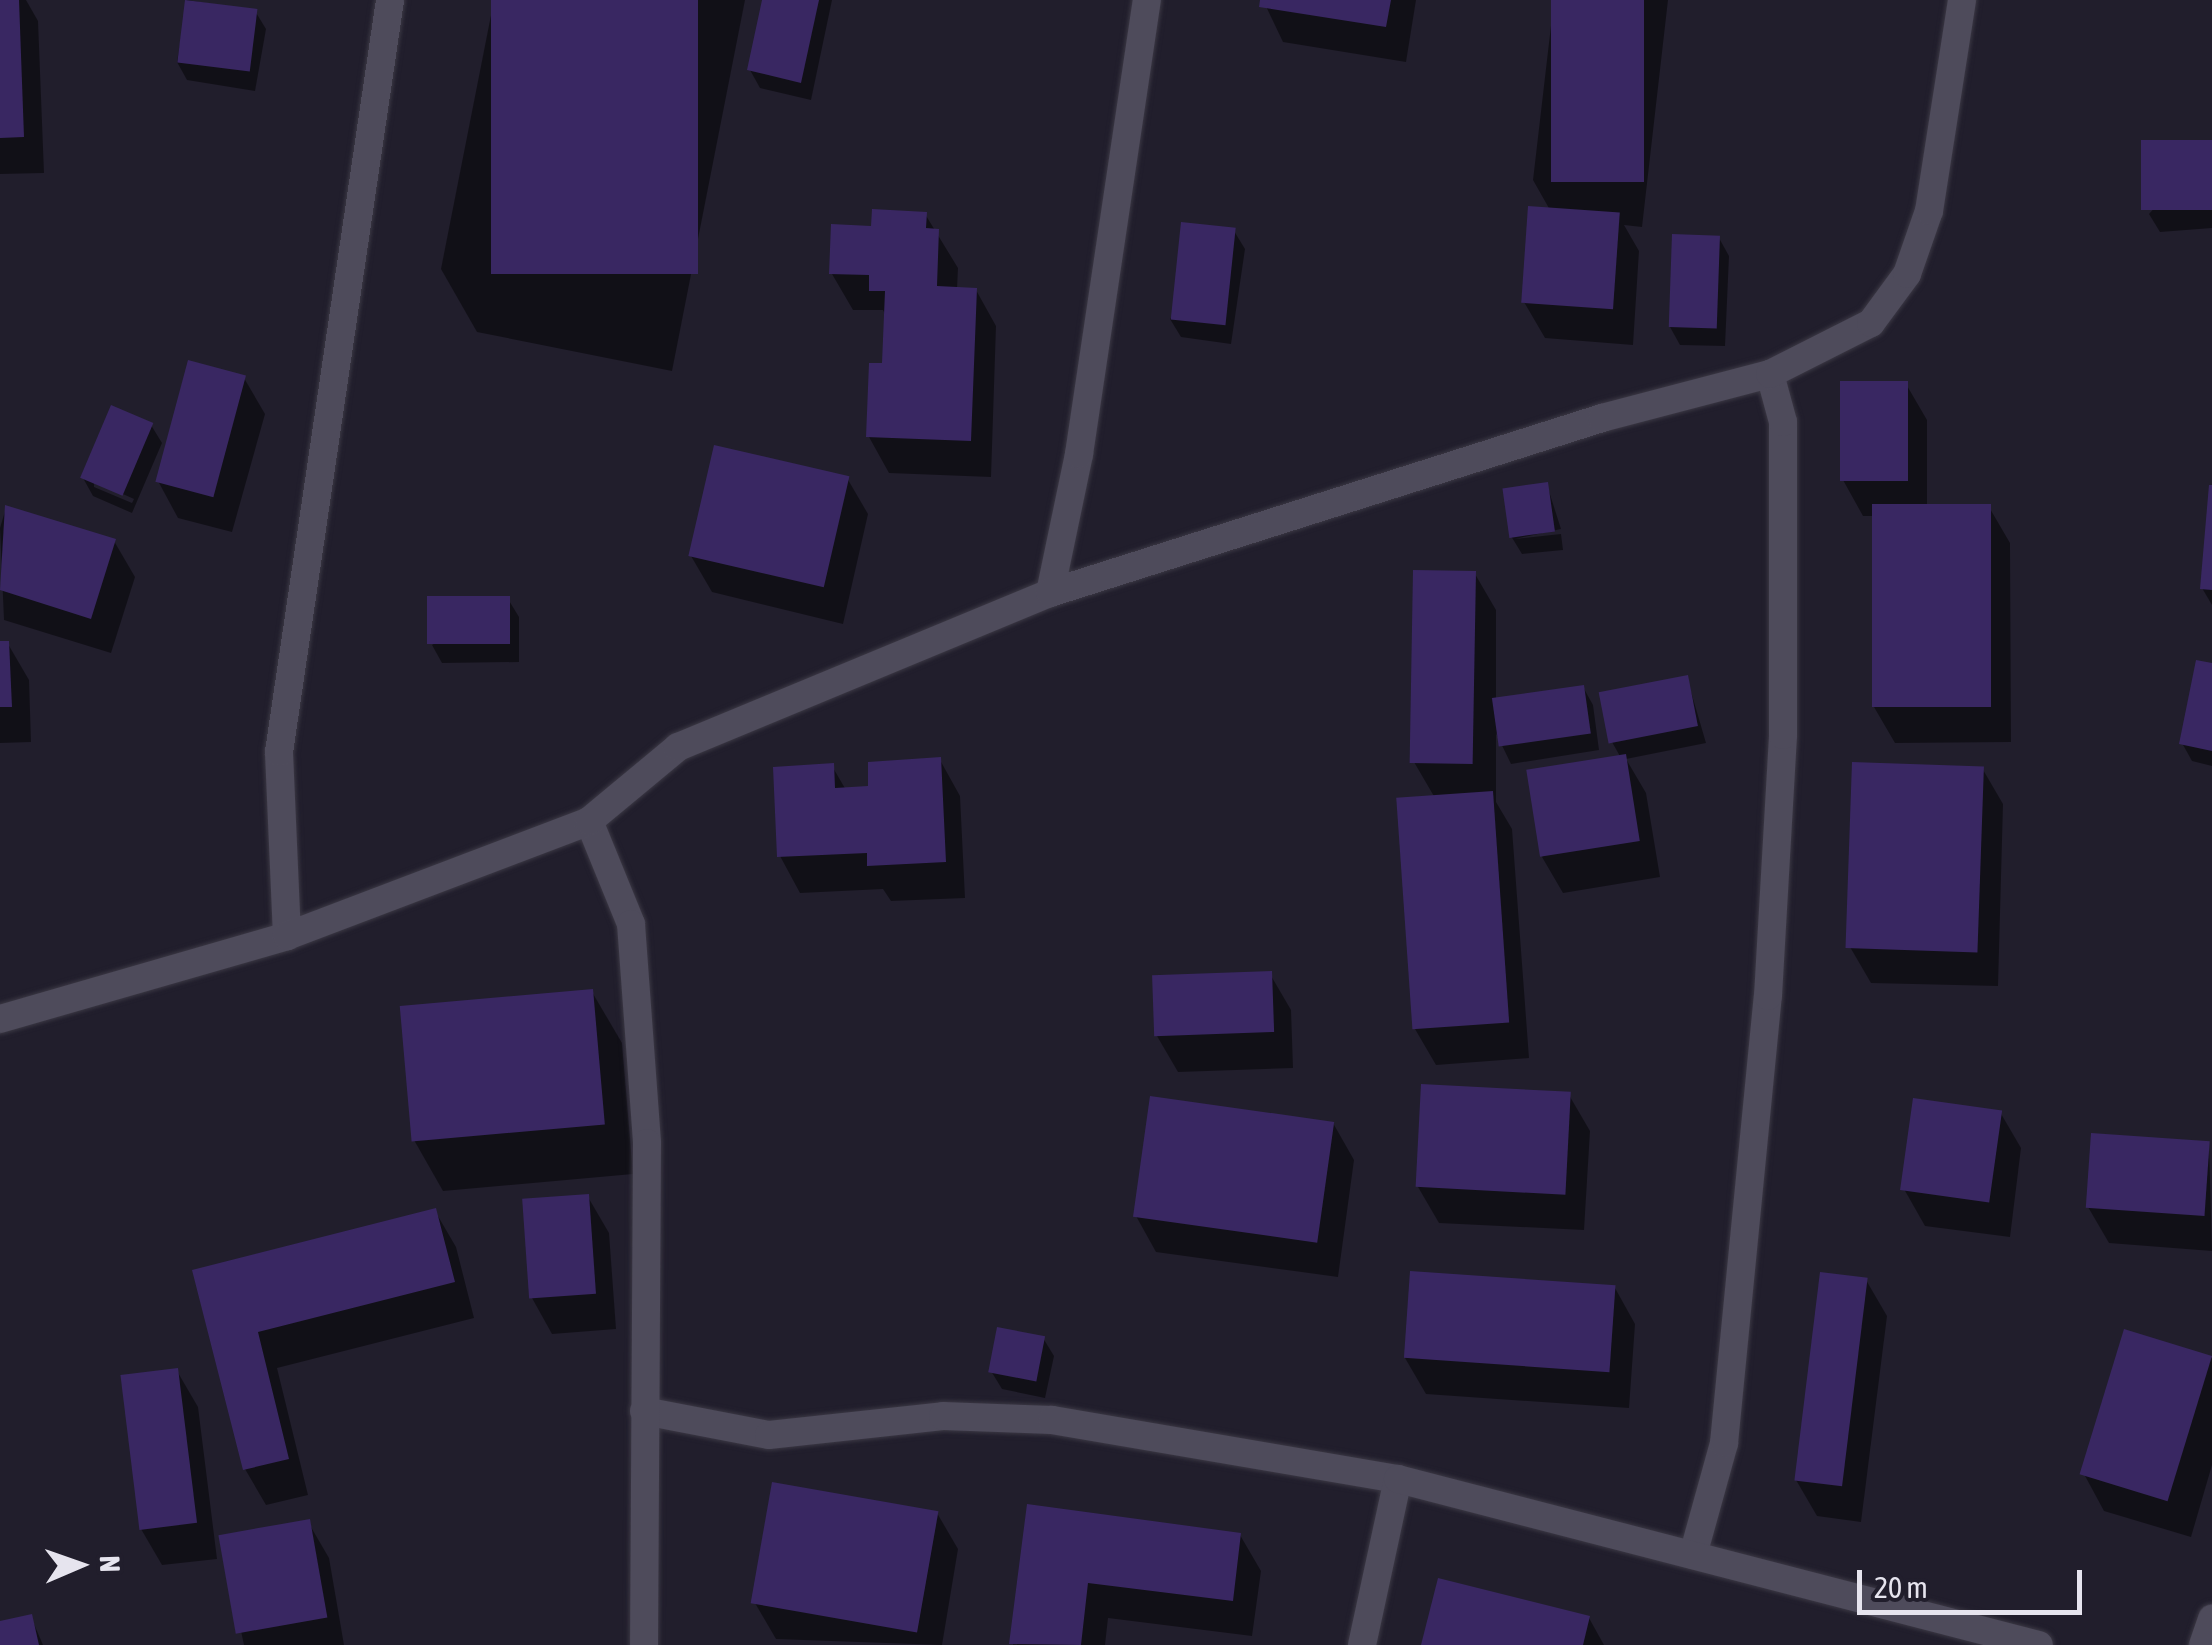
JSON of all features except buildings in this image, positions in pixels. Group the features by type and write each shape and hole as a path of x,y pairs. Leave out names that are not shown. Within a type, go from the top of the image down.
{"street":[{"path":"287,936 279,752 390,0"},
{"path":"1050,593 1079,454 1146,0"},
{"path":"0,1020 287,936 589,821 678,747 1050,593 1602,418 1770,374 1871,323 1906,274 1929,211 1962,0"},
{"path":"1693,1555 1724,1444 1768,996 1783,676 1783,422 1770,374"},
{"path":"589,821 631,924 647,1143 644,1645"},
{"path":"644,1411 769,1435 943,1416 1052,1420 1398,1479 2039,1645"},
{"path":"1362,1645 1398,1479"},
{"path":"2204,1645 2212,1619"}]}
